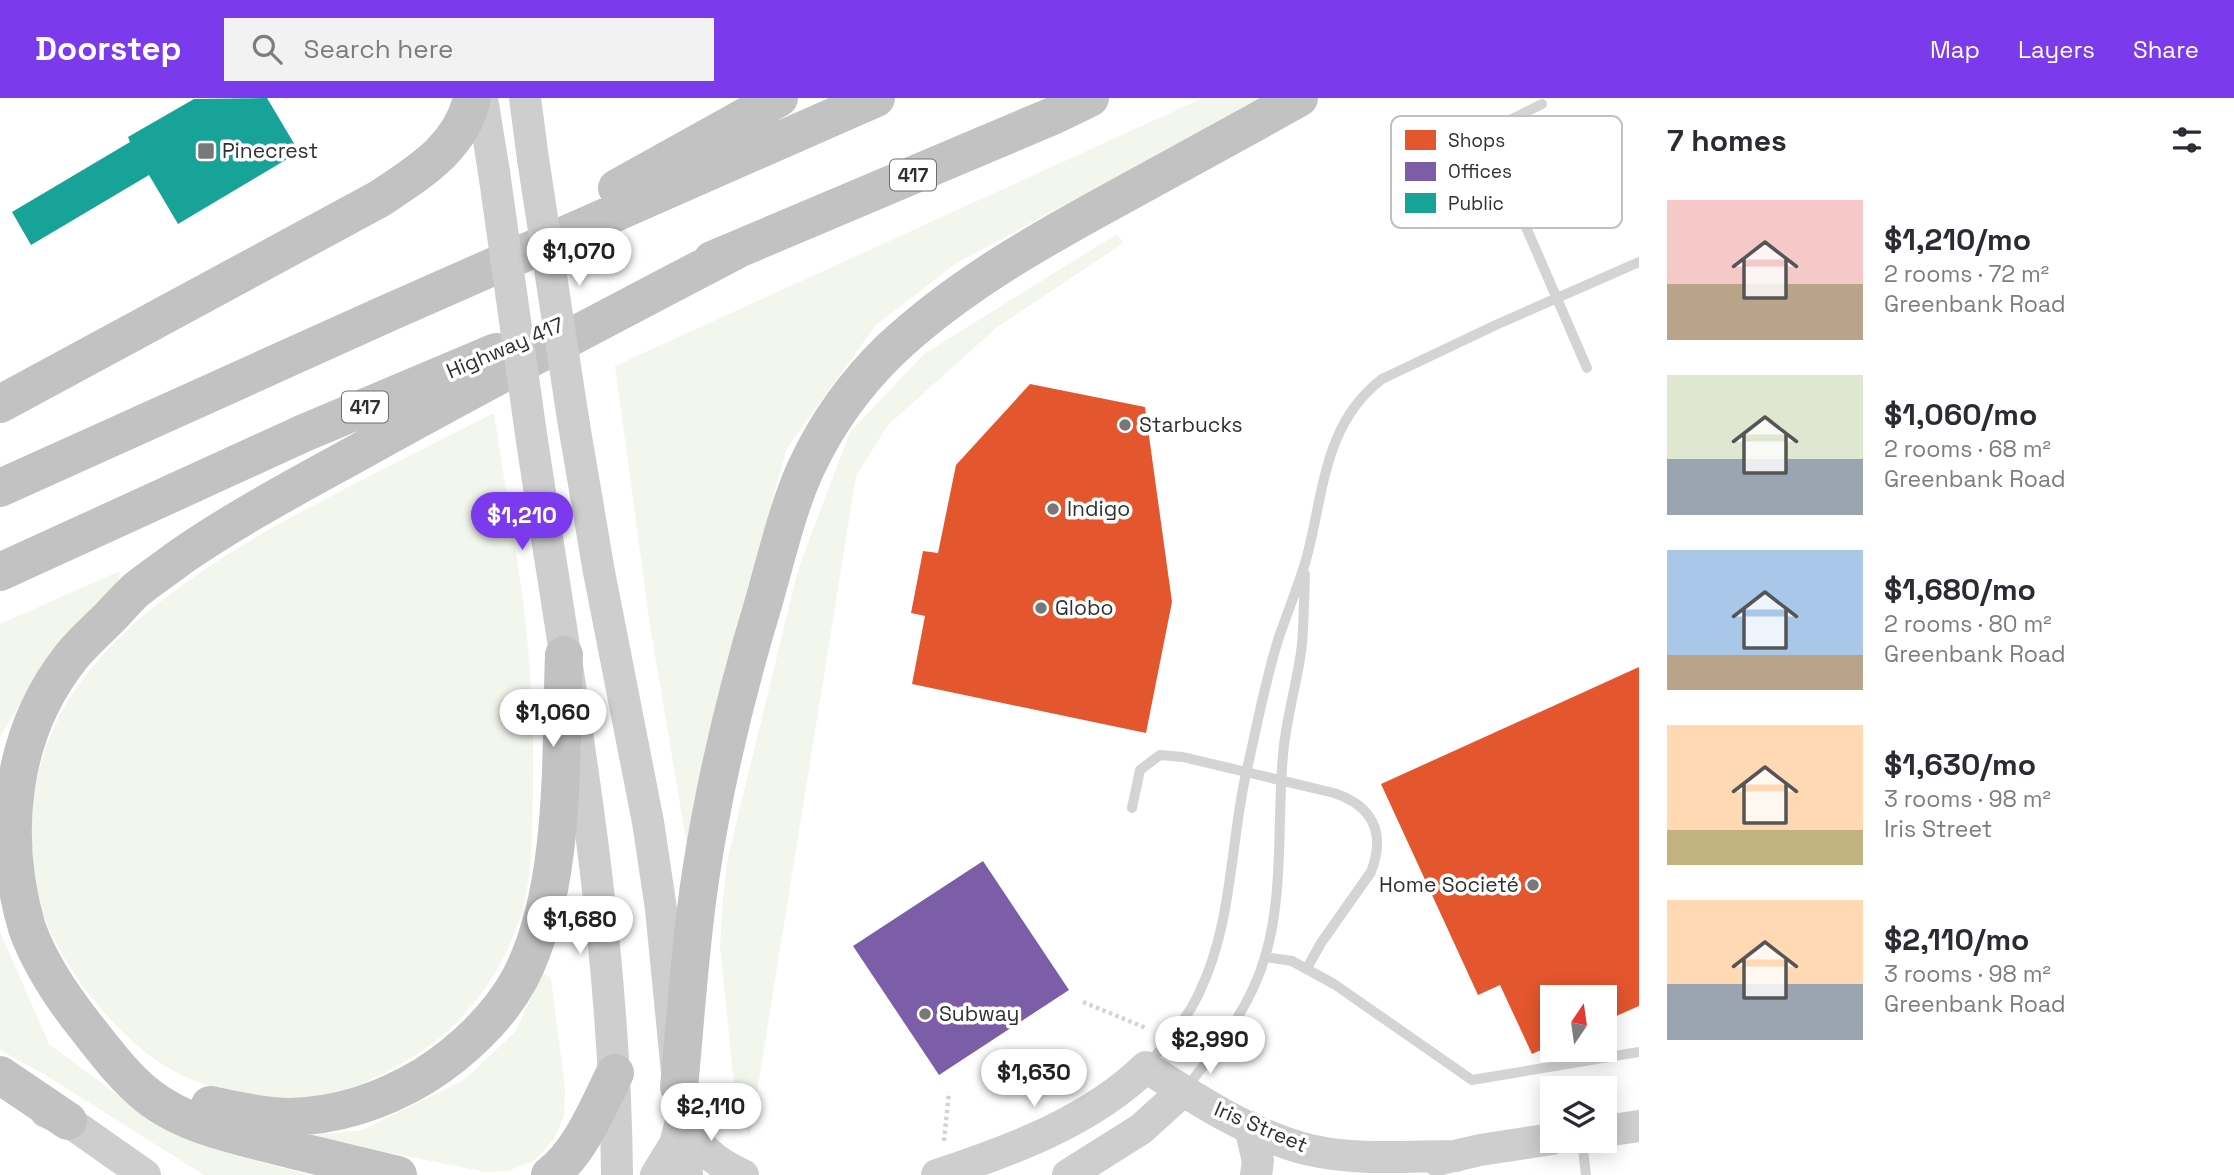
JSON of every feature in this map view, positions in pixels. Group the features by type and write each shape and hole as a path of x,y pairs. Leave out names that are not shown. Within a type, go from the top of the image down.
{"highway":[{"path":"0,404 379,199 423,169 451,143 461,128 471,98"},
{"path":"388,313 779,98"},
{"path":"0,488 876,98"},
{"name":"Highway 417","path":"0,572 304,433 1090,98"},
{"path":"680,1102 701,876 730,727 748,652 784,533 805,470 824,435 852,393 889,351 937,310 984,276 1074,221 1299,98"},
{"path":"398,1175 203,1125 151,1098 128,1078 70,1007 43,964 22,912 10,864 11,803 16,770 25,740 51,686 72,656 136,590 206,539 274,498 472,389 735,251"},
{"path":"111,1057 142,1077 205,1104 288,1117 326,1113 371,1102 410,1084 446,1062 499,1011 520,978 544,909 553,863 558,812 564,654"},
{"path":"550,1175 572,1152 615,1073"},
{"path":"0,1074 68,1121"}],"main road":[{"path":"482,98 593,835 607,952 615,1073 617,1175"},
{"path":"525,98 574,425 648,822 661,909 687,1175"},
{"path":"937,1175 1067,1123 1114,1096 1146,1067"},
{"name":"Iris Street","path":"1146,1067 1183,1091 1288,1143 1334,1154 1455,1160"},
{"path":"1068,1175 1141,1129 1183,1091"},
{"path":"0,1092 68,1121 145,1175"},
{"path":"656,1175 675,1144 680,1102"},
{"path":"680,1102 692,1138 706,1154 743,1175"},
{"path":"1250,1126 1258,1161 1256,1175"},
{"path":"1617,1129 1639,1126"},
{"name":"Iris Street","path":"1378,1175 1540,1142"}],"lane":[{"path":"1518,116 1542,104"},
{"path":"1527,228 1587,368"},
{"path":"1146,1067 1188,1013 1209,971 1219,938 1246,772 1277,642 1306,561 1336,435 1355,404 1382,379 1639,262"},
{"path":"1183,1091 1208,1062 1240,1012 1265,957 1274,901 1283,753 1302,645 1306,561"},
{"path":"1132,808 1140,770 1160,755 1183,757 1282,780 1350,798 1364,809 1377,832 1377,847 1371,872 1321,943 1307,968"},
{"path":"1265,957 1292,961 1334,984 1472,1080 1639,1052"},
{"path":"1583,1153 1586,1175"}],"path":[{"path":"1083,1002 1146,1028"},
{"path":"944,1142 949,1092"}],"shaded area":[{"path":"1203,98 1262,98 955,264 876,325 787,448 724,672 689,857 650,626 615,366"},
{"path":"1117,234 1123,243 996,328 887,426 856,476 750,1136 737,1114 720,946 728,857 798,570 850,432 924,354"},
{"path":"494,413 523,601 532,719 530,869 520,918 511,941 487,985 456,1023 417,1054 367,1081 327,1095 278,1098 242,1094 190,1079 153,1058 112,1021 76,975 48,927 35,880 31,831 37,781 51,733 86,675 115,642 149,611 186,583 224,557 303,511"},
{"path":"120,571 118,584 63,640 0,737 0,624"},
{"path":"0,932 49,1044 158,1125 207,1147 309,1175 204,1175 47,1076 0,1050"},
{"path":"543,973 551,978 565,1089 564,1116 554,1139 535,1160 508,1171 485,1172 307,1136 362,1130 464,1080 515,1032"}],"building: Shops":[{"path":"1030,384 1145,407 1172,602 1146,733 912,684 925,616 911,613 923,551 938,553 956,465"},
{"name":"Home Societé","path":"1639,667 1639,1006 1617,1016 1617,985 1540,985 1540,1050 1532,1054 1500,985 1478,995 1381,784"}],"building: Offices":[{"path":"983,861 1069,990 939,1075 853,946"}],"building: Public":[{"path":"267,98 299,152 178,224 149,175 31,245 12,212 130,142 128,137 194,99"}],"place":[{"name":"Pinecrest","path":"206,151"},
{"name":"Starbucks","path":"1125,425"},
{"name":"Indigo","path":"1053,509"},
{"name":"Globo","path":"1041,608"},
{"name":"Home Societé","path":"1533,885"},
{"name":"Subway","path":"925,1014"}]}
